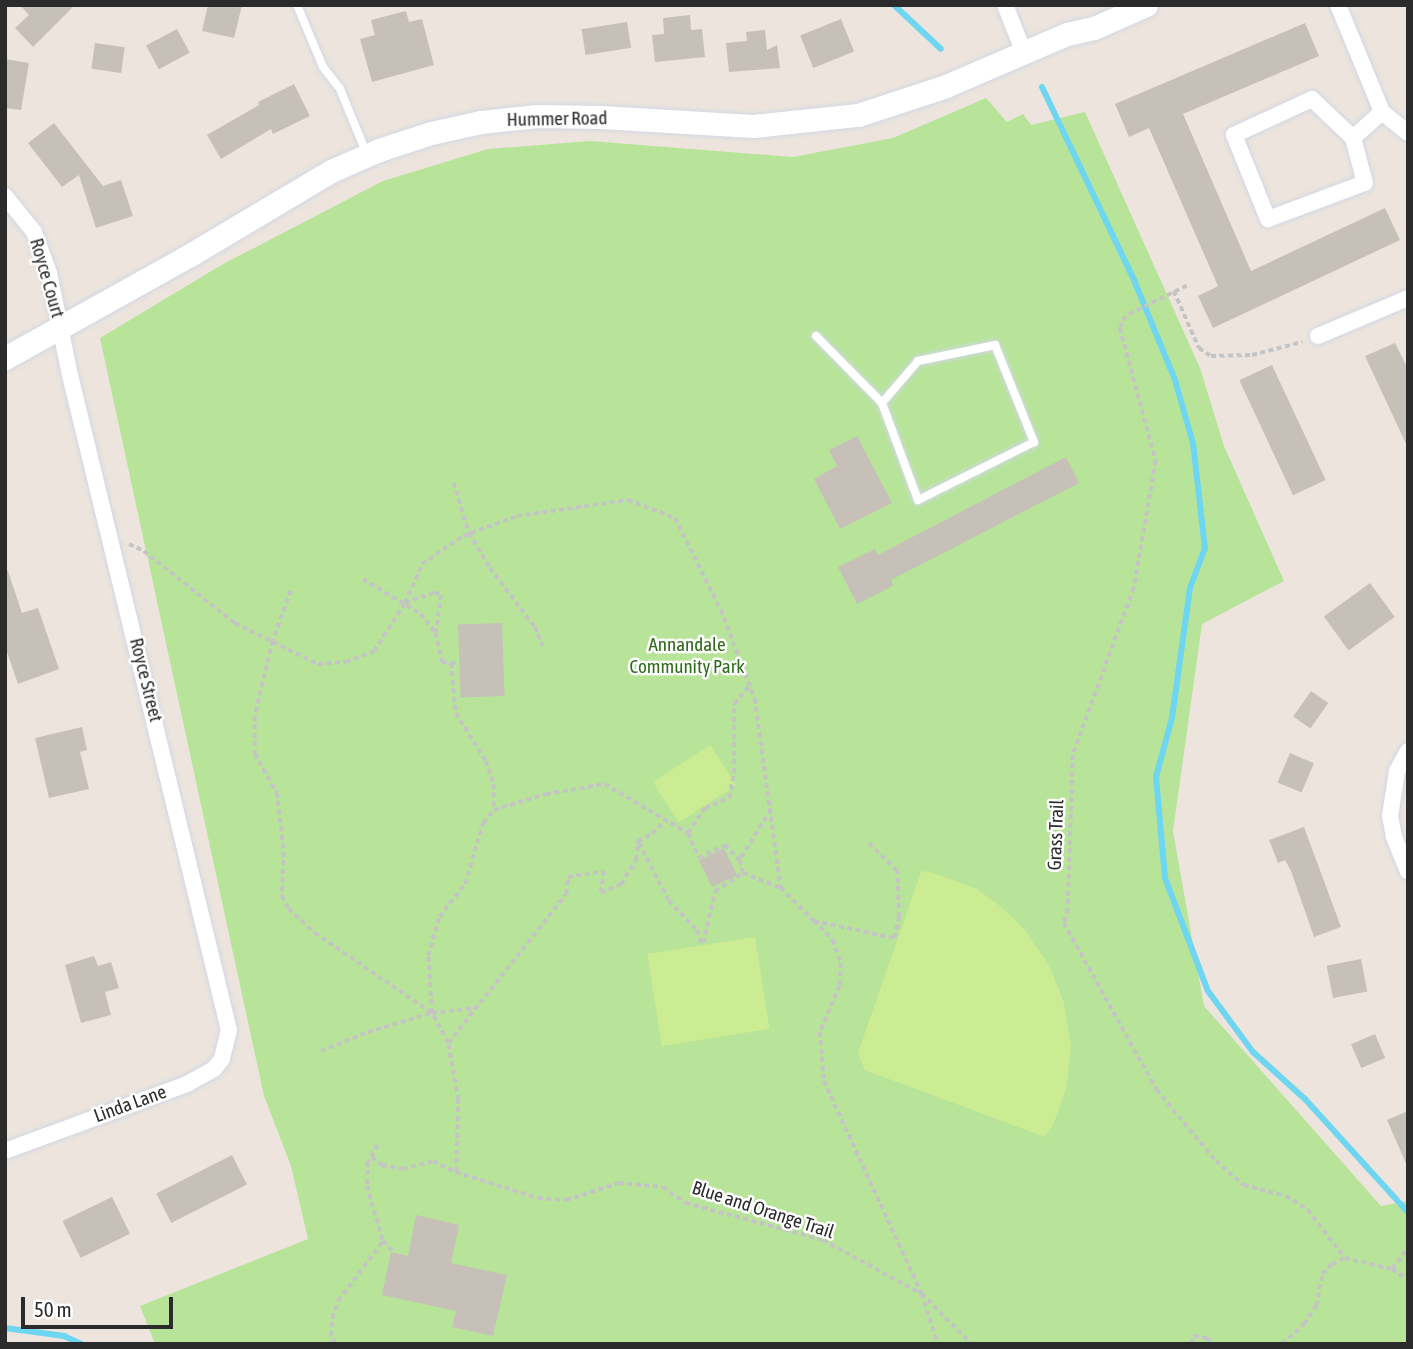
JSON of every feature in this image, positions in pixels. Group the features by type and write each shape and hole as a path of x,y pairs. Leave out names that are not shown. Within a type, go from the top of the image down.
{"main road":[{"name":"Hummer Road","path":"5,358 61,329 280,200 368,155 431,133 481,122 537,116 601,117 754,127 858,115 946,86 1068,34 1094,28 1146,5"}],"street":[{"path":"1005,5 1024,52"},
{"path":"1338,5 1382,111 1408,133"},
{"path":"1312,99 1353,138 1365,183 1268,219 1234,135 1312,99"},
{"path":"1353,138 1382,111"},
{"name":"Royce Court","path":"5,196 34,232 49,272 61,329"},
{"path":"1318,336 1408,298"},
{"name":"Royce Street","path":"61,329 229,1030"},
{"path":"1408,751 1397,771 1390,816 1394,837 1408,871"},
{"name":"Linda Lane","path":"5,1150 187,1084 214,1069 222,1059 229,1030"}],"lane":[{"path":"297,5 323,67 340,89 368,155"},
{"path":"816,336 882,403 918,500 1034,442 995,345 918,361 882,403"}],"path":[{"path":"1187,286 1174,291 1199,348 1211,356 1252,355 1293,346 1318,336"},
{"name":"Grass Trail","path":"1174,291 1126,316 1120,328 1156,461 1134,588 1073,755 1068,909 1064,923 1157,1090 1216,1161 1244,1185 1286,1196 1308,1210 1345,1258"},
{"path":"454,484 469,533 490,568 536,627 543,646"},
{"path":"111,536 144,551 235,623 318,664 346,662 374,651 405,603 422,564 469,533 517,516 628,500 675,518 721,610 751,684 772,808 781,888"},
{"path":"363,579 421,614 436,633"},
{"path":"291,591 273,641 255,716 256,754 278,793 284,852 282,896 289,909 315,933 432,1013"},
{"path":"405,603 435,592 441,594 436,633 442,662 459,664"},
{"path":"451,663 456,713 486,761 494,784 494,810"},
{"path":"688,833 705,808 729,798 734,773 734,704 751,684"},
{"path":"456,1172 457,1100 448,1042 432,1013 428,956 439,917 465,884 483,823 494,810 545,794 606,784 688,833 699,858 725,845 740,860 743,873"},
{"path":"740,860 772,808"},
{"path":"638,841 652,834 666,820"},
{"path":"448,1042 510,968 566,894 568,877 604,872 601,893 621,884 636,860 638,841"},
{"path":"638,841 669,901 697,930 702,945 715,891 743,873"},
{"path":"814,920 894,938 899,917 897,871 867,842"},
{"path":"743,873 781,888 833,940 841,963 840,986 820,1032 824,1081 922,1294 938,1344"},
{"path":"321,1051 368,1032 432,1013 475,1008"},
{"path":"378,1145 368,1162 367,1186 383,1241 393,1251"},
{"name":"Blue and Orange Trail","path":"372,1157 382,1165 403,1169 433,1161 456,1172 538,1198 566,1200 619,1183 663,1187 686,1203 824,1240 922,1294"},
{"path":"335,1344 331,1336 332,1318 338,1301 383,1241"},
{"path":"1392,1269 1408,1248"},
{"path":"1282,1344 1304,1324 1316,1306 1322,1273 1345,1258 1392,1269 1408,1279"},
{"path":"922,1294 972,1344"},
{"path":"1191,1344 1194,1336 1207,1338 1214,1344"}],"green space":[{"name":"Annandale Community Park","path":"986,98 1007,122 1023,114 1031,125 1085,112 1200,368 1224,446 1284,581 1202,624 1173,831 1204,1006 1381,1206 1408,1201 1408,1344 155,1344 140,1306 308,1239 291,1166 264,1096 100,338 223,264 383,181 488,149 590,141 793,157 893,138"},
{"path":"710,745 736,785 679,822 653,782"},
{"path":"928,871 977,889 1000,906 1025,930 1049,965 1064,1003 1071,1046 1067,1085 1054,1123 1045,1137 865,1070 858,1053 921,872"},
{"path":"755,937 770,1029 662,1046 647,954"}],"building":[{"path":"20,5 75,5 33,47 15,28 29,15"},
{"path":"208,5 242,5 234,38 202,31"},
{"path":"406,11 409,22 422,19 434,65 372,82 360,39 375,35 371,20"},
{"path":"690,15 691,30 702,29 705,57 655,62 652,35 664,34 663,18"},
{"path":"841,19 854,51 813,68 800,35"},
{"path":"627,22 631,48 586,55 582,29"},
{"path":"1305,23 1319,56 1183,114 1251,271 1385,208 1400,240 1213,328 1198,296 1218,286 1149,128 1129,137 1115,104"},
{"path":"177,29 190,53 159,69 146,45"},
{"path":"765,30 767,50 777,45 780,68 729,72 726,43 747,41 746,32"},
{"path":"95,43 125,47 121,73 91,69"},
{"path":"5,59 29,63 21,110 5,108"},
{"path":"294,84 310,116 273,134 271,129 221,159 207,135 259,105 258,102"},
{"path":"54,123 103,186 121,180 133,216 96,228 79,175 62,187 28,143"},
{"path":"1395,343 1408,369 1408,448 1365,356"},
{"path":"1272,365 1326,480 1293,495 1239,380"},
{"path":"857,436 892,503 840,529 814,479 837,466 829,450"},
{"path":"1066,457 1079,483 891,580 893,586 857,604 838,567 875,549 878,555"},
{"path":"8,571 22,613 38,608 59,669 18,684 5,646 5,572"},
{"path":"1370,583 1395,617 1349,650 1324,617"},
{"path":"502,623 505,696 461,697 458,625"},
{"path":"1311,691 1328,703 1310,728 1293,716"},
{"path":"82,727 87,750 80,752 89,789 49,798 35,738"},
{"path":"1290,753 1314,763 1301,793 1277,782"},
{"path":"1304,827 1341,927 1314,937 1291,871 1285,860 1278,863 1269,840"},
{"path":"724,848 737,875 712,887 699,860"},
{"path":"94,956 98,966 111,962 119,988 105,992 111,1015 81,1023 65,965"},
{"path":"1361,959 1367,991 1333,998 1327,966"},
{"path":"1375,1034 1385,1058 1361,1068 1351,1044"},
{"path":"1408,1111 1408,1168 1387,1120"},
{"path":"232,1155 247,1184 171,1223 156,1194"},
{"path":"112,1197 130,1234 81,1258 63,1221"},
{"path":"416,1215 459,1225 451,1263 507,1275 493,1336 452,1327 456,1311 382,1295 391,1252 408,1256"}],"waterway":[{"path":"894,5 941,49"},
{"path":"1042,87 1134,280 1175,380 1193,443 1205,548 1190,588 1172,718 1156,777 1165,878 1208,991 1253,1052 1305,1099 1408,1212"},
{"path":"5,1328 64,1336 81,1344"}]}
